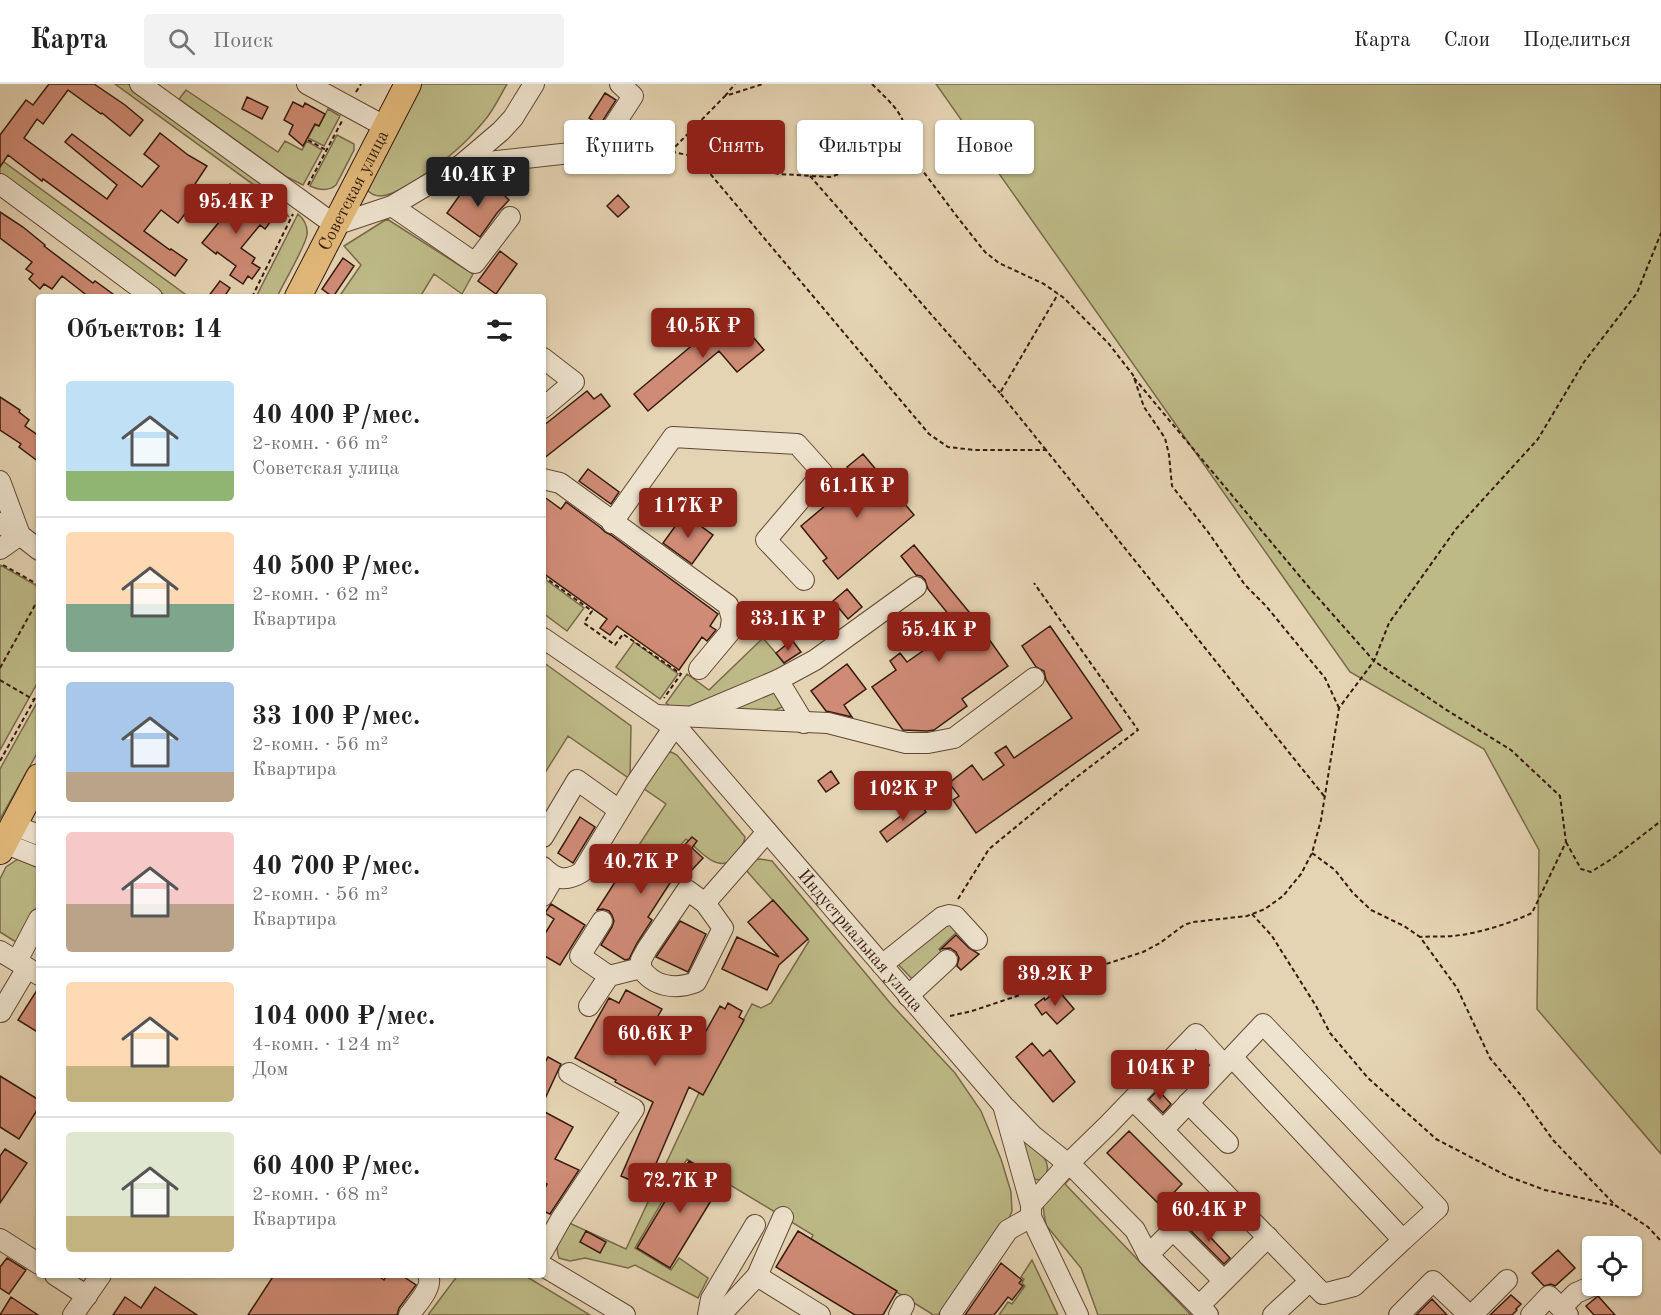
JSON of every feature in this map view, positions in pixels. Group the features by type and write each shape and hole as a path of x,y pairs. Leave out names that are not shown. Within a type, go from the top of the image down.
{"main road":[{"name":"Советская улица","path":"300,294 408,84"},
{"path":"6,840 36,783"}],"street":[{"path":"140,84 335,225 392,206 461,165 513,118 534,84"},
{"path":"307,84 386,127"},
{"path":"617,120 633,96 620,84"},
{"path":"461,165 564,154"},
{"path":"0,184 148,294"},
{"path":"392,206 475,262 510,218"},
{"path":"546,360 574,382 546,405"},
{"path":"612,523 673,437 797,444 823,473 766,540 804,580"},
{"path":"546,480 560,483 612,523 728,605 732,619 730,632 699,669"},
{"path":"0,481 20,535"},
{"path":"0,523 36,548"},
{"path":"0,549 20,535"},
{"path":"549,872 573,878 582,872 619,810 682,722 778,680 815,660 916,587"},
{"name":"Индустриальная улица","path":"546,640 655,714 682,722 682,733 1003,1105 1031,1211 1078,1315"},
{"path":"682,722 828,723 906,743 928,743 954,738 1034,678"},
{"path":"778,680 804,723"},
{"path":"546,832 577,780 619,810"},
{"path":"705,903 767,832"},
{"path":"6,840 36,835"},
{"path":"6,840 36,855"},
{"path":"687,890 705,903 723,928 696,982 681,987 667,986 649,977 641,968 641,960 646,949 687,890"},
{"path":"882,965 942,917 949,915 955,916 977,940"},
{"path":"602,921 580,956 609,976"},
{"path":"0,1012 36,926"},
{"path":"909,996 947,960"},
{"path":"589,1006 609,976 641,968"},
{"path":"1132,1100 1323,1294 1354,1286 1438,1208 1263,1024 1163,1130"},
{"path":"950,1315 1008,1230 1031,1211 1068,1164 1196,1034 1228,1061 1403,1240"},
{"path":"546,1246 634,1108 569,1072"},
{"path":"1188,1103 1228,1143"},
{"path":"1003,1105 1032,1135 1068,1164 1136,1230 1148,1255 1204,1310 1223,1280 1268,1237"},
{"path":"714,1315 726,1308 757,1276 783,1217"},
{"path":"708,1315 711,1299 755,1225"},
{"path":"1148,1255 1173,1230 1223,1280"},
{"path":"0,1239 36,1262"},
{"path":"546,1268 625,1315"},
{"path":"757,1276 820,1315"},
{"path":"57,1278 79,1309 99,1278"},
{"path":"409,1315 429,1285 429,1278"},
{"path":"1399,1315 1433,1281 1471,1315 1507,1280"},
{"path":"1273,1315 1310,1281"},
{"path":"1531,1315 1549,1296 1565,1311 1576,1293 1582,1290"}],"path":[{"path":"358,89 361,84"},
{"path":"675,147 735,84"},
{"path":"725,96 763,84"},
{"path":"872,84 898,110 902,120"},
{"path":"253,294 342,120"},
{"path":"308,140 326,150"},
{"path":"923,171 985,252 999,263 1044,284 1064,298 1109,344 1312,591 1374,661 1511,750 1560,796 1566,842 1581,869 1590,872 1613,858 1661,821"},
{"path":"710,174 929,434 948,447 975,450 1046,450"},
{"path":"779,174 830,177 839,174"},
{"path":"810,176 1000,393 1325,797"},
{"path":"929,1020 972,1011 1143,952 1160,943 1184,925 1193,922 1252,914 1265,909 1282,896 1300,874 1312,853 1322,820 1339,708 1374,661 1389,623 1456,528 1538,439 1584,362 1637,293 1661,233"},
{"path":"1000,393 1058,294"},
{"path":"1133,375 1144,407 1165,438 1172,486 1245,585 1266,606 1325,678 1339,708"},
{"path":"0,564 36,583"},
{"path":"546,578 592,611 584,623 615,645 623,633 681,674 655,714"},
{"path":"949,915 989,849 1138,730 1034,583"},
{"path":"0,668 36,603"},
{"path":"0,680 34,700"},
{"path":"0,761 36,696"},
{"path":"1419,937 1454,936 1515,921 1533,914 1566,842"},
{"path":"1312,853 1335,870 1353,893 1371,910 1404,926 1419,937 1457,988 1490,1058 1553,1140 1615,1205 1648,1227 1661,1241"},
{"path":"1252,914 1272,936 1316,1006 1330,1033 1368,1077 1436,1138 1507,1176 1545,1190 1615,1205"}],"shaded area":[{"path":"115,84 128,84 262,181 289,217 258,188"},
{"path":"421,84 507,84 485,120 449,156 400,189 380,196 373,194 367,190 368,184"},
{"path":"936,84 1661,84 1661,1154 1537,1009 1539,850 1484,749 1350,672 999,174 1034,174 1034,120 961,120"},
{"path":"186,90 278,152 285,141 302,150 307,141 322,150 303,185 287,177 179,99"},
{"path":"328,109 340,116 324,146 308,138 315,125 319,126"},
{"path":"337,135 354,144 354,150 336,185 323,190 310,186"},
{"path":"0,159 185,294 163,294 0,173"},
{"path":"298,214 306,223 307,235 298,256 279,294 258,294"},
{"path":"387,219 473,274 462,294 434,274 422,294 341,294 361,265 344,246"},
{"path":"0,565 36,585 36,685 0,750"},
{"path":"546,580 584,608 567,631 546,615"},
{"path":"763,638 790,670 698,708 672,708 666,703 687,674 709,690"},
{"path":"634,642 678,674 660,699 616,667"},
{"path":"546,664 631,726 630,779 568,736 546,771"},
{"path":"774,690 785,706 768,713 723,713"},
{"path":"36,704 36,755 0,819 0,769"},
{"path":"667,753 677,755 745,837 740,850 730,861 718,863 712,861 686,839 670,857 659,849 652,858 637,848 666,804 640,786"},
{"path":"18,859 36,863 36,913 19,944 0,932 0,879 6,867"},
{"path":"753,860 772,861 891,1004 955,1073 981,1111 1001,1159 1011,1192 1012,1211 1008,1221 938,1315 932,1315 811,1239 813,1235 687,1159 635,1248 671,1270 679,1258 708,1278 698,1298 635,1265 628,1268 585,1258 570,1261 559,1258 558,1244 565,1221 626,1249 699,1093 703,1094 752,1004 761,1008 771,1003 809,941 745,869"},
{"path":"944,921 960,929 939,949 942,953 913,980 896,962"},
{"path":"1025,1142 1033,1146 1046,1160 1047,1171 1045,1176 1039,1180 1034,1179 1023,1145"},
{"path":"1075,1173 1065,1184 1191,1315 1098,1315 1081,1268 1046,1225 1044,1214 1043,1203 1048,1193"},
{"path":"1032,1260 1058,1315 999,1315 1008,1302 1012,1304 1025,1286 1022,1283 1024,1279 1021,1277"},
{"path":"456,1278 529,1278 590,1315 428,1315"}],"building":[{"path":"49,84 94,84 143,120 130,136 68,90 43,124 37,119 24,138 107,199 117,185 65,142 72,134 142,187 159,166 144,154 160,133 188,155 207,166 187,196 194,202 178,223 161,210 144,231 187,260 175,276 8,155 0,167 0,135 26,100 33,105"},
{"path":"605,93 616,100 603,120 589,118"},
{"path":"247,97 268,107 262,119 242,109"},
{"path":"293,102 303,107 305,103 325,114 319,126 315,124 303,146 289,134 293,125 284,120"},
{"path":"491,182 509,200 480,237 447,213 467,185 479,194"},
{"path":"230,184 242,193 231,207 248,221 258,208 262,208 274,217 265,229 260,225 241,248 255,258 252,263 260,268 252,279 248,276 243,284 230,275 236,266 202,243 224,216 213,207"},
{"path":"618,195 629,207 618,217 607,206"},
{"path":"0,212 23,227 93,283 95,281 113,294 85,294 62,276 52,289 44,284 40,289 29,279 33,274 26,269 32,262 0,238"},
{"path":"500,251 517,264 496,294 478,281"},
{"path":"343,258 354,266 335,294 329,294 322,289"},
{"path":"220,281 230,288 226,294 210,294"},
{"path":"732,312 764,350 737,372 719,351 648,411 634,394"},
{"path":"587,391 594,399 601,394 610,406 546,457 546,424"},
{"path":"0,397 20,410 19,412 29,420 25,426 36,434 36,460 19,447 21,444 0,430"},
{"path":"863,454 914,515 838,579 823,561 827,558 801,526 857,479 847,467"},
{"path":"588,469 619,492 611,504 579,481"},
{"path":"546,498 561,509 566,502 718,614 710,626 716,630 707,641 702,637 679,670 617,626 610,635 600,628 607,619 546,575"},
{"path":"684,514 713,535 692,564 663,543"},
{"path":"914,545 974,618 1008,666 962,699 967,706 934,730 927,731 903,730 872,687 896,670 890,661 900,653 907,662 958,626 928,589 925,580 916,575 901,556"},
{"path":"847,589 862,607 848,619 833,601"},
{"path":"1050,626 1122,730 976,833 953,800 959,796 949,783 972,765 983,780 1004,765 995,753 1006,746 1014,758 1072,718 1046,680 1044,671 1036,667 1022,646"},
{"path":"792,640 801,652 784,663 776,653"},
{"path":"847,664 866,689 844,705 852,717 826,711 811,691"},
{"path":"831,771 839,783 826,792 818,781"},
{"path":"919,802 926,812 887,842 880,832"},
{"path":"580,817 595,827 573,863 558,853"},
{"path":"692,837 697,841 692,848 703,858 689,873 681,866 648,917 652,920 629,959 625,960 601,945 614,921 609,911 597,910 637,848 656,860 660,854 670,860"},
{"path":"773,900 808,939 779,965 767,990 722,969 737,937 779,957 748,922"},
{"path":"551,904 585,925 560,965 546,957 546,932 554,919 546,912"},
{"path":"680,921 706,934 688,972 656,957"},
{"path":"956,935 979,954 961,970 957,966 959,958 956,952 950,948 941,949"},
{"path":"626,990 662,1009 654,1023 697,1047 720,1006 725,1009 728,1003 742,1011 739,1017 744,1020 703,1095 689,1087 646,1187 621,1176 653,1102 575,1058 609,998 619,1003"},
{"path":"1058,990 1074,1009 1057,1024 1046,1012 1042,1015 1035,1005"},
{"path":"36,992 36,1031 18,1020"},
{"path":"1032,1043 1043,1056 1050,1050 1075,1082 1053,1102 1016,1057"},
{"path":"548,1057 561,1064 546,1096 546,1061"},
{"path":"0,1076 36,1098 36,1112 19,1139 0,1127"},
{"path":"1158,1090 1171,1104 1163,1113 1149,1099"},
{"path":"546,1113 573,1127 555,1159 579,1170 550,1214 546,1212"},
{"path":"1129,1131 1182,1184 1161,1206 1107,1153"},
{"path":"5,1149 27,1163 0,1203 0,1156"},
{"path":"689,1161 723,1181 670,1268 637,1248"},
{"path":"1196,1222 1230,1258 1224,1264 1189,1229"},
{"path":"586,1231 606,1242 600,1253 580,1242"},
{"path":"798,1231 897,1291 883,1315 855,1315 776,1267"},
{"path":"1558,1250 1575,1268 1555,1286 1551,1284 1544,1286 1532,1273"},
{"path":"7,1258 26,1270 9,1294 0,1288 0,1267"},
{"path":"1001,1263 1022,1280 1019,1283 1023,1286 1012,1300 1008,1297 994,1315 965,1315"},
{"path":"272,1278 381,1278 384,1280 385,1278 406,1278 416,1285 399,1308 397,1315 248,1315"},
{"path":"155,1287 197,1315 113,1315 125,1297 141,1308"},
{"path":"1511,1295 1521,1304 1512,1315 1490,1315"},
{"path":"1598,1296 1615,1315 1594,1315 1586,1306"},
{"path":"11,1297 38,1315 0,1315"},
{"path":"1432,1299 1447,1315 1416,1315"}]}
